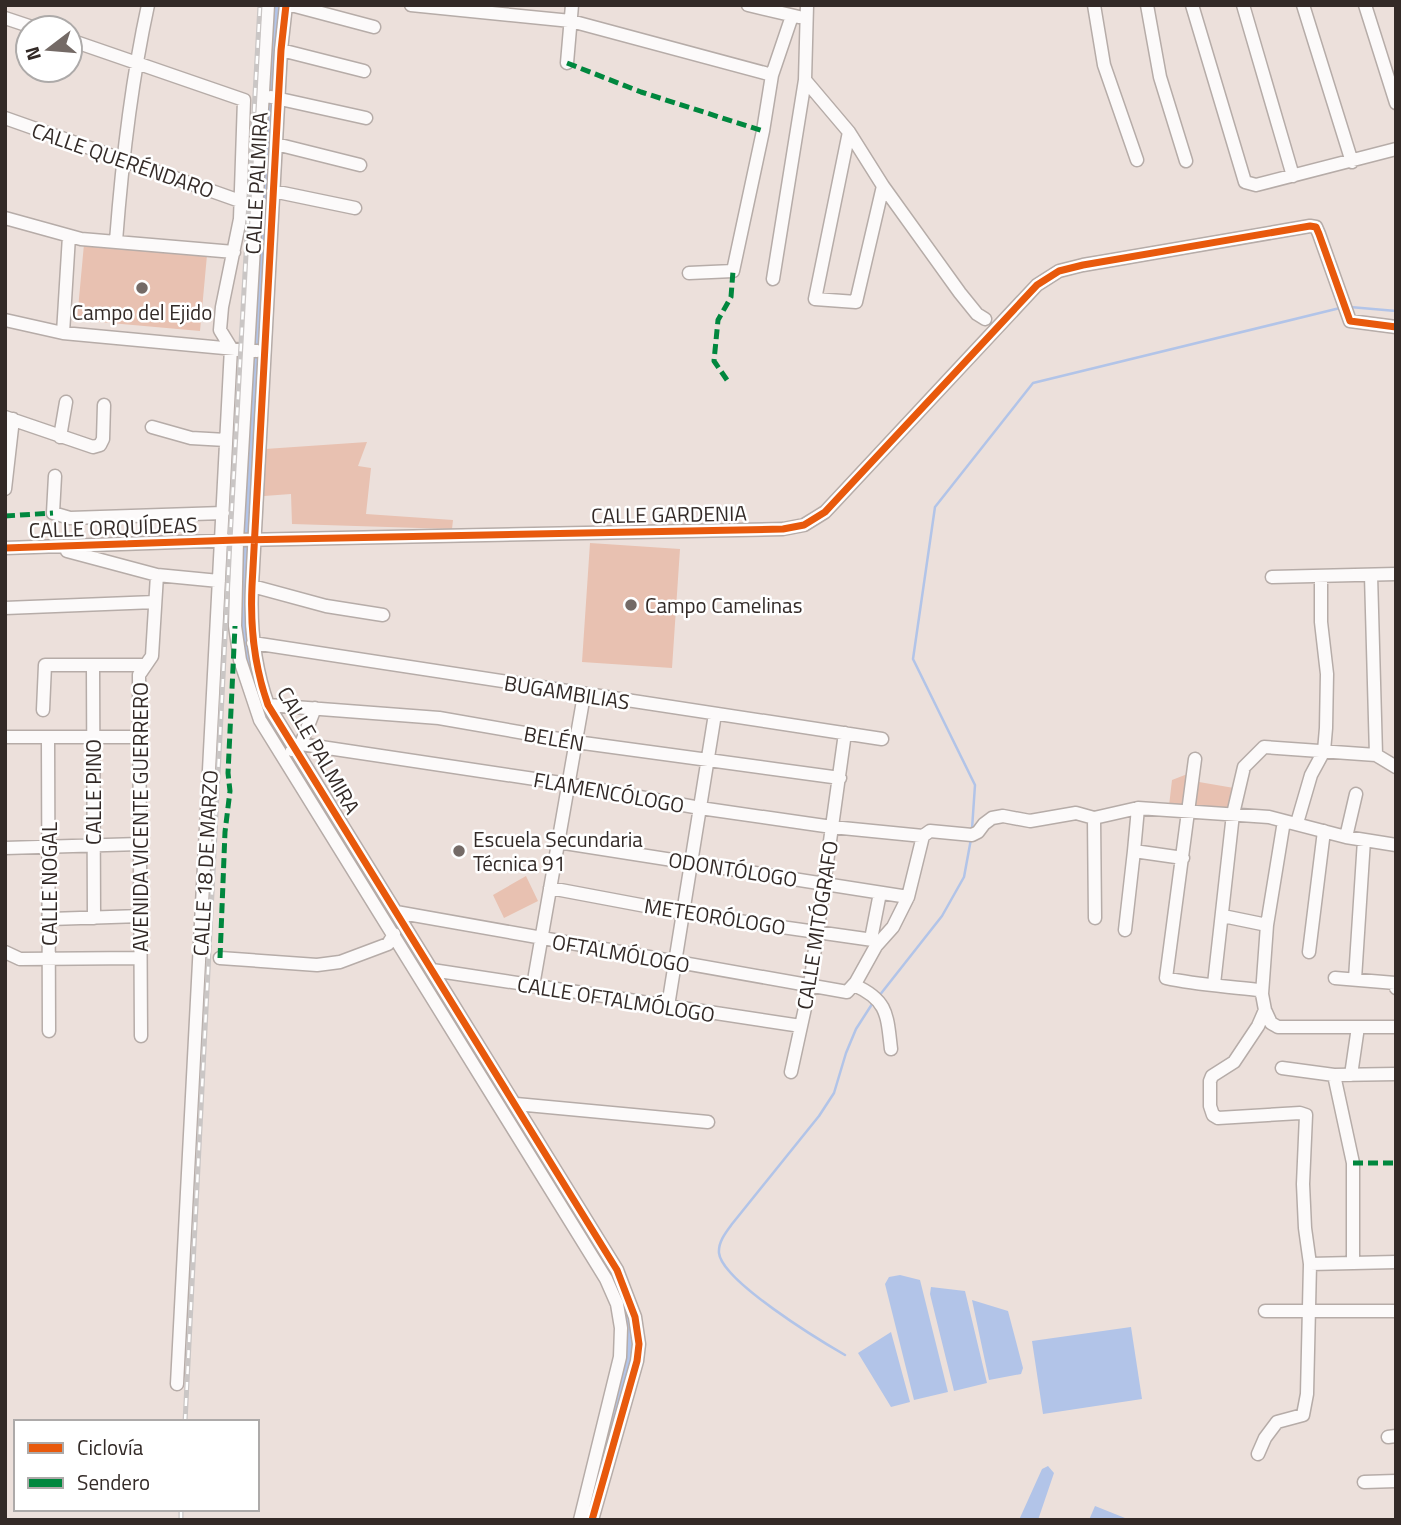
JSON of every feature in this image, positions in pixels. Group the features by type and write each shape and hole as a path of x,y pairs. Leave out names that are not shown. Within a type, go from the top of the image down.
{"street":[{"path":"116,241 122,160 136,62 148,5"},
{"path":"268,5 271,97 267,198 355,208"},
{"path":"288,5 374,27"},
{"name":"CALLE PALMIRA","path":"288,5 271,97 276,144 267,198 246,540 252,586 250,622 262,688 291,751 368,880 396,912 617,1270 635,1317 639,1344 637,1361 592,1520"},
{"path":"411,5 571,21 772,75"},
{"path":"567,63 572,5"},
{"path":"748,5 792,16 807,12 805,80 773,279"},
{"path":"1094,5 1104,65 1137,160"},
{"path":"1147,5 1160,77 1186,161"},
{"path":"1192,5 1245,183 1256,185 1396,149"},
{"path":"1243,5 1293,176"},
{"path":"1303,5 1352,162"},
{"path":"1365,5 1396,103"},
{"path":"689,273 733,271 763,131 772,75 792,16"},
{"path":"84,45 244,100 239,233 222,307 220,330 231,348"},
{"path":"281,50 363,71"},
{"path":"805,80 849,132 883,186 960,293 977,314 985,319"},
{"path":"271,97 366,118"},
{"name":"CALLE QUERÉNDARO","path":"5,118 240,201"},
{"path":"849,132 815,299 856,302 883,186"},
{"path":"276,144 360,164"},
{"path":"5,218 81,239 234,252"},
{"name":"CALLE GARDENIA","path":"221,541 783,529 804,524 825,512 1037,285 1059,271 1083,264 1316,227 1350,321 1396,327"},
{"path":"63,333 69,236"},
{"path":"5,320 63,333 257,351"},
{"name":"CALLE 18 DE MARZO","path":"177,1384 231,348"},
{"path":"60,437 66,402"},
{"path":"5,489 9,418 93,447 100,445 103,439 104,405"},
{"path":"152,427 191,438 226,440"},
{"path":"55,475 53,513 70,518 223,513"},
{"path":"246,540 235,626 240,660 260,720 291,751 315,708"},
{"name":"CALLE ORQUÍDEAS","path":"5,548 221,541"},
{"path":"53,547 157,575 219,581"},
{"path":"1272,577 1396,574"},
{"name":"AVENIDA VICENTE GUERRERO","path":"142,1036 139,675 152,656 157,575"},
{"path":"1371,575 1376,755"},
{"path":"1321,576 1321,622 1327,674 1324,751 1290,822 1267,925 1262,994 1271,1023 1278,1027 1396,1027"},
{"path":"252,586 326,606 383,615"},
{"path":"5,608 156,602"},
{"name":"BUGAMBILIAS","path":"253,643 882,739"},
{"path":"43,710 45,665 146,665"},
{"name":"CALLE PINO","path":"93,665 94,918"},
{"path":"533,986 584,695"},
{"name":"BELÉN","path":"268,705 439,718 576,742 840,778"},
{"path":"668,1006 715,714"},
{"name":"CALLE MITÓGRAFO","path":"791,1072 810,985 845,733"},
{"path":"5,737 140,737"},
{"name":"CALLE NOGAL","path":"48,737 49,1031"},
{"path":"1214,985 1233,814 1244,767 1264,747 1376,755 1396,767"},
{"name":"FLAMENCÓLOGO","path":"291,751 568,784 700,808 832,827 923,836 938,830 972,835 992,818 1003,816 1030,821 1076,813 1094,818 1138,808 1233,814 1290,822 1346,837 1396,845"},
{"path":"1195,759 1166,978 1194,984 1258,990 1262,994"},
{"path":"1346,837 1356,794"},
{"path":"1125,930 1138,808"},
{"path":"1094,818 1095,918"},
{"path":"1309,952 1324,831"},
{"path":"875,940 893,926 908,897 923,836"},
{"path":"1355,979 1364,840"},
{"name":"ODONTÓLOGO","path":"558,842 908,897"},
{"path":"5,848 140,844"},
{"path":"1134,851 1183,858"},
{"path":"368,880 394,934 606,1279 617,1304 621,1328 620,1357 580,1520"},
{"name":"METEORÓLOGO","path":"550,888 684,913 875,940"},
{"path":"850,989 875,940 880,893"},
{"name":"OFTALMÓLOGO","path":"396,912 810,985 850,989 876,999 885,1010 891,1049"},
{"path":"50,919 141,916"},
{"path":"1223,916 1267,925"},
{"path":"220,958 317,965 340,962 387,944 394,934"},
{"path":"5,952 20,959 140,958"},
{"name":"CALLE OFTALMÓLOGO","path":"432,970 801,1026"},
{"path":"1335,978 1395,985 1396,972"},
{"path":"1258,1454 1265,1438 1277,1422 1303,1415 1307,1394 1310,1264 1303,1184 1306,1115 1300,1113 1218,1118 1213,1115 1210,1106 1210,1081 1212,1076 1234,1062 1258,1026 1265,1010"},
{"path":"1351,1075 1358,1027"},
{"path":"1282,1068 1334,1075 1396,1074"},
{"path":"1334,1075 1353,1163 1353,1263"},
{"path":"516,1104 708,1122"},
{"path":"1310,1264 1396,1262"},
{"path":"1265,1311 1396,1311"},
{"path":"1364,1482 1396,1481"}],"shaded area":[{"name":"Campo del Ejido","path":"84,244 207,255 200,331 77,320"},
{"path":"367,442 358,466 371,468 366,514 453,520 452,529 292,524 291,494 264,496 265,449"},
{"name":"Campo Camelinas","path":"590,543 680,549 672,668 582,662"},
{"path":"1190,773 1186,808 1169,806 1172,780"},
{"path":"1199,782 1234,788 1231,809 1194,807"},
{"path":"526,876 538,901 504,918 493,895"}],"water":[{"path":"900,1275 920,1280 948,1392 914,1400 885,1284 889,1277"},
{"path":"931,1287 965,1291 987,1383 954,1391 930,1294"},
{"path":"972,1300 1008,1311 1023,1368 1021,1374 989,1380"},
{"path":"1131,1327 1142,1399 1043,1414 1032,1341"},
{"path":"891,1332 910,1402 891,1407 858,1353"},
{"path":"1048,1466 1054,1473 1038,1520 1019,1520 1042,1469"},
{"path":"1095,1506 1130,1520 1089,1520"}],"waterway":[{"path":"250,674 241,623 275,5"},
{"path":"1350,307 1396,311"},
{"path":"972,829 975,785 913,659 935,507 1033,383 1340,308"},
{"path":"256,694 606,1264 625,1302 631,1355 601,1458"},
{"path":"879,996 942,916 964,877 971,839"},
{"path":"845,1355 794,1324 753,1294 724,1265 719,1249 730,1227 819,1116 834,1093 856,1029 874,1001"}],"railway":[{"path":"185,1420 260,5"},
{"path":"181,1511 181,1520"}],"marked path":[{"path":"567,63 641,92 763,131"},
{"path":"727,380 714,361 718,320 731,297 733,271"},
{"path":"5,516 53,513"},
{"path":"220,958 225,832 230,791 228,773 235,626"},
{"path":"1353,1163 1396,1163"}],"cycle path":[{"path":"286,5 281,50 252,586 252,632 256,661 268,705 617,1270 635,1317 639,1344 637,1361 592,1520"},
{"path":"5,548 237,540 783,529 804,525 825,512 1037,285 1059,271 1310,226 1316,227 1319,234 1350,321 1396,327"}],"place":[{"name":"Campo del Ejido","path":"142,288"},
{"name":"Campo Camelinas","path":"631,605"},
{"name":"Escuela Secundaria Técnica 91","path":"459,851"}]}
